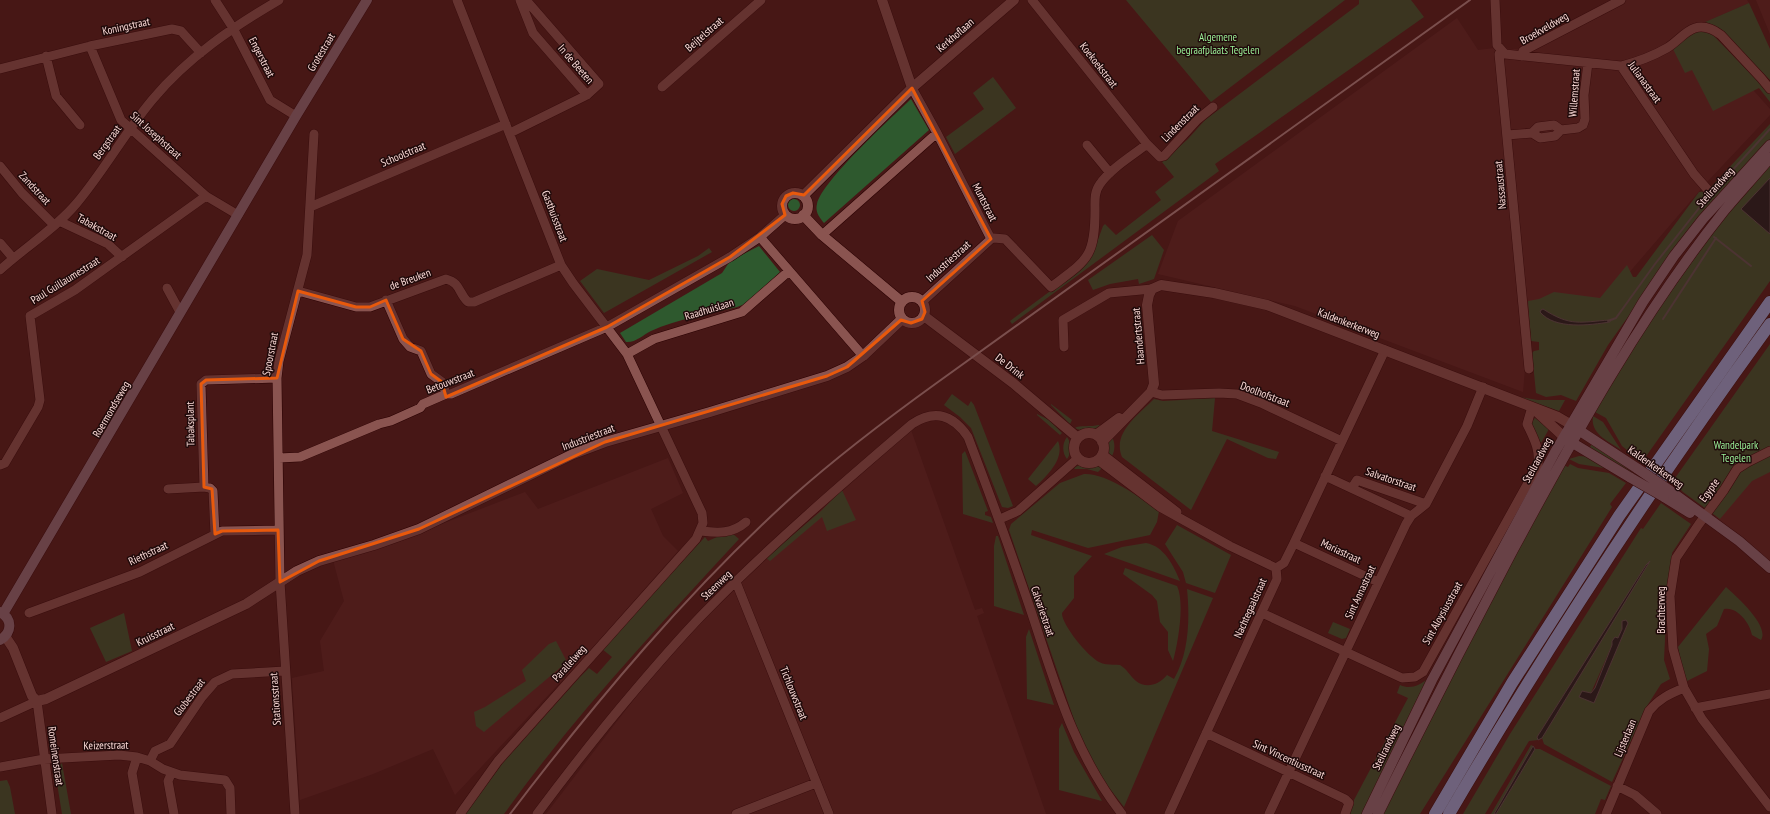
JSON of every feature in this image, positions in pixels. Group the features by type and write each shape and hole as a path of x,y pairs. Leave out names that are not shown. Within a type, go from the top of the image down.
{"highway":[{"path":"1435,814 1512,683 1620,516 1770,302"},
{"path":"1449,814 1495,736 1632,520 1770,324"}],"main road":[{"name":"Grotestraat","path":"238,215 296,116 367,0"},
{"name":"Steilrandweg","path":"1378,814 1442,685 1572,443 1575,427 1643,302 1674,256 1703,219 1770,145"},
{"name":"Steilrandweg","path":"1367,814 1432,680 1563,436 1575,427 1652,310 1725,209 1770,158"},
{"name":"Roermondseweg","path":"2,613 238,215"},
{"name":"Kaldenkerkerweg","path":"1575,427 1638,469 1666,493 1703,519 1739,541 1770,568"},
{"name":"Kaldenkerkerweg","path":"1563,436 1572,443 1631,478 1666,493"},
{"path":"2,613 8,618 10,624 9,631 3,638"}],"street":[{"name":"Engerstraat","path":"215,0 233,28 270,100 296,116"},
{"name":"Bergstraat","path":"0,270 57,223 75,205 153,99 172,78 233,28 279,0"},
{"name":"Gasthuisstraat","path":"457,0 561,265 572,283 627,354 662,425"},
{"name":"In de Beeten","path":"520,0 533,33 587,95 599,84 526,0"},
{"name":"Beijtelstraat","path":"662,87 761,0"},
{"name":"Muntstraat","path":"882,0 912,88 937,133 991,239 1005,239 1051,287 1082,263 1092,249 1095,234 1095,194 1099,184 1110,173"},
{"name":"Kerkhoflaan","path":"912,88 1014,0"},
{"name":"Koekoekstraat","path":"1032,0 1147,144"},
{"name":"Nassaustraat","path":"1495,0 1497,45 1501,51 1499,54 1529,369"},
{"name":"Broekveldweg","path":"1522,56 1523,52 1621,0"},
{"path":"1621,66 1635,62 1667,48 1679,40 1689,30 1706,27 1716,31 1770,89"},
{"name":"Koningstraat","path":"0,69 46,56 172,29 181,31 201,53"},
{"name":"Sint Josephstraat","path":"90,46 121,120 206,196 238,215"},
{"name":"Julianastraat","path":"1501,51 1504,54 1621,66 1694,174 1708,190"},
{"path":"46,56 56,96 80,125"},
{"name":"Willemstraat","path":"1507,135 1532,133 1538,127 1554,125 1561,130 1578,128 1583,125 1585,119 1584,95 1588,63"},
{"path":"1761,78 1770,85"},
{"path":"803,196 912,88"},
{"name":"Schoolstraat","path":"310,207 508,129 587,95"},
{"name":"Lindenstraat","path":"1147,144 1160,157 1164,156 1198,120 1213,107"},
{"path":"822,235 937,133"},
{"name":"Spoorstraat","path":"280,582 278,530 277,378 279,361 307,255 314,134"},
{"path":"1087,145 1110,173 1147,144"},
{"name":"Zandstraat","path":"0,166 22,193 57,223"},
{"path":"793,193 803,196 806,199 808,207 803,215 794,218 785,215 782,204 786,196 793,193"},
{"name":"Paul Guillaumestraat","path":"0,466 5,463 40,400 30,316 76,290 206,196"},
{"path":"607,328 730,257 760,237 785,215"},
{"path":"803,215 822,235 902,302"},
{"name":"Tabakstraat","path":"57,223 108,244 122,257"},
{"path":"760,237 863,356"},
{"name":"Industriestraat","path":"922,302 991,239"},
{"path":"0,243 13,258"},
{"name":"de Breuken","path":"298,291 356,307 370,307 446,279 453,281 458,286 463,297 468,302 474,302 561,265"},
{"name":"Raadhuislaan","path":"627,354 654,338 742,312 789,271"},
{"name":"Kaldenkerkerweg","path":"1152,289 1161,285 1214,293 1267,305 1483,387 1558,417 1575,427"},
{"path":"167,288 180,312"},
{"path":"1064,347 1062,320 1109,293 1152,289"},
{"name":"Haandertstraat","path":"1151,392 1154,384 1154,376 1147,305 1152,289"},
{"path":"911,297 922,302 925,309 924,316 919,321 908,323 902,319 899,310 902,302 911,297"},
{"path":"386,300 403,340 410,347 421,351 431,374 442,382 446,394"},
{"name":"De Drink","path":"924,316 1013,383 1078,438"},
{"name":"Industriestraat","path":"280,582 297,571 319,561 374,545 419,529 573,454 605,442 827,376 847,367 863,356 902,319"},
{"name":"Betouwstraat","path":"278,458 300,457 379,424 398,418 420,408 423,404 446,394 451,394 607,328"},
{"name":"Nachtegaalstraat","path":"1169,814 1277,579 1276,568 1284,563 1294,543 1385,350"},
{"name":"Tabaksplant","path":"204,487 201,384 203,381 277,378"},
{"name":"Sint Annastraat","path":"1269,814 1378,582 1412,516 1426,504 1467,426 1483,387"},
{"path":"1099,438 1151,392"},
{"name":"Doolhofstraat","path":"1151,392 1162,395 1219,392 1237,394 1261,403 1342,441"},
{"name":"Kaldenkerkerweg","path":"1532,407 1563,436"},
{"name":"Sint Aloysiusstraat","path":"1262,613 1402,678 1414,677 1423,672 1538,465 1538,446 1527,424 1532,407"},
{"name":"Steenweg","path":"537,814 570,769 673,646 736,582 912,424 921,418 929,416 946,418"},
{"name":"Calvariestraat","path":"946,418 960,425 968,437 1000,519 1064,709 1079,747 1096,776 1122,814"},
{"path":"662,425 702,513 703,523 701,531 717,533 729,532 740,527 746,522"},
{"path":"1086,434 1099,438 1104,448 1100,457 1088,463 1078,458 1074,448 1078,438 1086,434"},
{"name":"Egypte","path":"1703,519 1737,470 1748,462 1770,451"},
{"path":"1100,457 1160,507 1230,546 1276,568"},
{"path":"1000,519 1018,511 1078,458"},
{"name":"Salvatorstraat","path":"1326,476 1412,516"},
{"name":"Salvatorstraat","path":"1352,488 1357,480 1426,504"},
{"path":"168,489 210,488 213,491 215,534"},
{"name":"Brachterweg","path":"1703,519 1676,558 1670,596 1673,649 1684,688 1695,708 1770,807"},
{"name":"Riethstraat","path":"29,614 140,572 222,531 278,530"},
{"name":"Parallelweg","path":"460,814 498,761 696,539 701,531"},
{"name":"Mariastraat","path":"1294,543 1378,582"},
{"name":"Stationsstraat","path":"280,582 295,814"},
{"name":"Kruisstraat","path":"0,718 37,701 46,700 246,604 280,582"},
{"name":"Tichlouwstraat","path":"736,582 829,814"},
{"path":"3,638 13,648 32,696 37,701"},
{"name":"Globestraat","path":"150,761 155,751 170,744 202,697 215,682 232,674 285,671"},
{"name":"Lijsterlaan","path":"1606,814 1649,711 1665,696 1684,688"},
{"path":"1695,708 1770,694"},
{"name":"Romeinenstraat","path":"37,701 52,814"},
{"name":"Sint Vincentiusstraat","path":"1206,733 1345,799 1349,803 1349,807 1345,814"},
{"name":"Keizerstraat","path":"0,766 44,759 119,755 137,757 150,761 172,772 225,780 230,788 231,814"},
{"path":"137,757 132,773 139,814"},
{"path":"172,772 168,781 174,814"},
{"path":"736,814 816,783"},
{"path":"1617,786 1635,795 1657,814"}],"highlighted area":[{"path":"912,88 991,239 922,301 925,312 922,319 911,323 901,320 847,367 827,376 605,442 419,529 319,561 280,582 278,530 222,531 215,534 212,489 204,487 201,384 206,380 277,378 298,291 356,307 370,307 386,300 403,339 421,351 431,374 442,382 446,397 607,327 730,257 785,215 782,204 786,196 793,193 804,195"}],"shaded area":[{"path":"1627,0 1747,0 1749,3 1705,22 1705,36 1770,109 1770,115 1707,182 1590,318 1543,318 1528,331 1523,392 1295,306 1158,274 1178,221 1457,18 1478,50 1495,48 1531,50"},
{"path":"1756,0 1770,0 1770,34"},
{"path":"1770,178 1770,234 1741,209"},
{"path":"1543,309 1561,319 1569,321 1583,322 1610,320 1610,322 1583,325 1563,324 1546,318 1540,312"},
{"path":"911,430 975,610 982,608 984,613 977,616 1046,814 546,814 688,629"},
{"path":"668,458 683,493 651,509 663,536 678,551 595,645 455,795 433,749 373,774 300,800 292,678 324,671 320,641 344,601 333,560 374,550 525,492 538,509"},
{"path":"1770,461 1770,561 1716,517 1749,471"},
{"path":"1650,561 1542,738 1538,740 1537,737 1646,565"},
{"path":"1626,620 1628,623 1594,703 1579,697 1582,691 1591,693 1595,688 1612,645 1612,641 1615,637 1618,638 1622,629 1622,621"},
{"path":"1533,746 1535,749 1496,814 1494,814"}],"green space":[{"name":"Algemene begraafplaats Tegelen","path":"1126,0 1345,0 1211,102"},
{"path":"1359,0 1411,0 1424,17 1215,164 1219,171 1012,324 1010,321 1080,269 1092,256 1105,224 1116,235 1161,200 1155,192 1174,177 1162,162 1188,139 1205,120 1359,4"},
{"path":"1749,3 1770,49 1770,80 1716,26 1705,22"},
{"path":"1698,30 1711,33 1770,94 1770,102 1759,88 1713,111 1692,70 1685,73 1673,49 1690,34"},
{"path":"993,77 1016,108 955,154 946,137 984,109 973,93"},
{"path":"911,99 929,130 824,223 817,212 817,204 831,180 874,134"},
{"path":"1770,124 1770,140 1720,194 1625,321 1608,345 1576,401 1561,395 1546,397 1536,393 1532,353 1539,350 1539,342 1531,341 1528,301 1539,299 1554,292 1600,298 1627,265 1633,277 1636,277 1699,192 1707,191","holes":["1543,309 1558,318 1570,322 1600,321 1577,325 1563,323 1542,314"]},
{"path":"1770,162 1770,178 1742,209 1770,234 1770,281 1642,462 1622,446 1606,418 1595,412 1652,318 1735,202"},
{"path":"792,199 796,199 800,205 796,211 792,211 788,207 788,203"},
{"path":"1152,235 1164,250 1154,279 1139,284 1138,279 1110,284 1093,290 1088,280"},
{"path":"759,246 780,272 745,304 671,323 651,331 636,340 626,342 620,333 722,273 730,261"},
{"path":"709,248 712,252 604,313 580,281 597,269 649,280 698,256"},
{"name":"Wandelpark Tegelen","path":"1770,344 1770,472 1752,481 1720,519 1683,492 1673,481"},
{"path":"952,394 968,406 971,401 974,405 1013,506 1008,508 1002,507 971,428 960,417 944,405"},
{"path":"1519,397 1538,400 1565,400 1559,411"},
{"path":"1215,398 1212,431 1279,452 1276,459 1268,458 1227,439 1191,510 1122,457 1120,448 1121,440 1128,425 1154,399 1163,401"},
{"path":"1051,405 1072,420 1070,424"},
{"path":"1037,414 1049,420 1062,433 1060,435"},
{"path":"1593,416 1603,422 1621,450 1597,432 1594,428"},
{"path":"1535,418 1549,429 1541,443 1530,423"},
{"path":"1099,425 1103,427 1089,430 1075,428 1079,427"},
{"path":"1111,436 1114,441 1114,447 1111,458 1106,448"},
{"path":"1067,437 1071,448 1067,459 1063,448"},
{"path":"1058,441 1060,447 1057,460 1050,471 1036,486 1028,479"},
{"path":"1592,444 1636,475 1634,477 1588,450"},
{"path":"965,451 988,511 985,512 985,515 991,517 993,523 963,514 962,454"},
{"path":"1579,456 1590,457 1610,469 1579,464 1569,459"},
{"path":"1570,464 1578,468 1609,473 1626,483 1610,504 1612,507 1420,814 1382,814 1446,682 1563,465 1568,467"},
{"path":"1079,465 1099,465 1103,467 1098,472 1074,468"},
{"path":"1084,474 1093,475 1113,482 1133,493 1159,511 1157,522 1150,535 1088,548 1032,530 1031,535 1092,556 1074,576 1074,598 1062,613 1070,632 1088,654 1102,663 1120,665 1125,668 1136,681 1144,685 1152,685 1167,675 1174,679 1183,658 1187,636 1187,589 1213,598 1124,807 1100,776 1081,740 1009,530 1011,524 1060,483"},
{"path":"842,490 856,520 827,531 822,517 770,561 766,558 821,511"},
{"path":"1661,503 1691,524 1672,553 1673,560 1668,578 1664,660 1670,679 1661,684 1647,706 1612,782 1544,744 1542,738 1650,561 1646,565 1537,737 1538,740 1529,741 1485,814 1463,814 1510,734 1641,528 1643,529","holes":["1623,621 1628,623 1594,703 1582,691 1591,693 1612,645 1618,638 1622,629"]},
{"path":"1177,525 1231,555 1215,593 1186,583 1183,572 1165,544"},
{"path":"733,534 739,539 587,707 504,814 465,814 502,764 580,677 589,668 597,674 612,657 602,649 705,537 708,541 717,537"},
{"path":"996,536 998,536 1024,615 994,606 994,546"},
{"path":"1146,543 1163,552 1175,569 1180,581 1104,554 1122,547"},
{"path":"1125,568 1177,586 1181,612 1179,634 1173,661 1168,650 1168,632 1160,622 1157,601 1152,595 1123,574"},
{"path":"1726,587 1757,619 1761,627 1761,640 1752,635 1749,625 1742,616 1734,610 1724,609 1717,626 1706,634 1709,649 1707,671 1687,681 1678,647"},
{"path":"124,613 132,651 106,662 90,628"},
{"path":"1333,622 1350,629 1346,638 1342,639 1328,633"},
{"path":"1029,629 1054,705 1027,699 1026,637"},
{"path":"556,641 567,662 484,732 476,726 474,712 485,707 526,681 522,670 549,644"},
{"path":"1428,679 1412,710 1365,814 1350,814 1354,800 1408,698 1397,693 1400,685 1411,687"},
{"path":"1062,723 1074,752 1102,801 1059,790 1059,729"},
{"path":"1531,745 1533,746 1494,814 1491,814"},
{"path":"1535,749 1540,749 1611,786 1605,800 1601,799 1595,814 1496,814"},
{"path":"62,763 71,814 62,814 55,771"},
{"path":"7,780 10,787 15,814 0,814 0,781"}],"waterway":[{"path":"1608,321 1616,318 1655,264 1707,198 1770,129"},
{"path":"1714,237 1751,266"},
{"path":"1663,319 1716,238"}],"railway":[{"path":"510,814 576,730 644,648 754,532 810,481 864,437 919,396 1470,0"}]}
